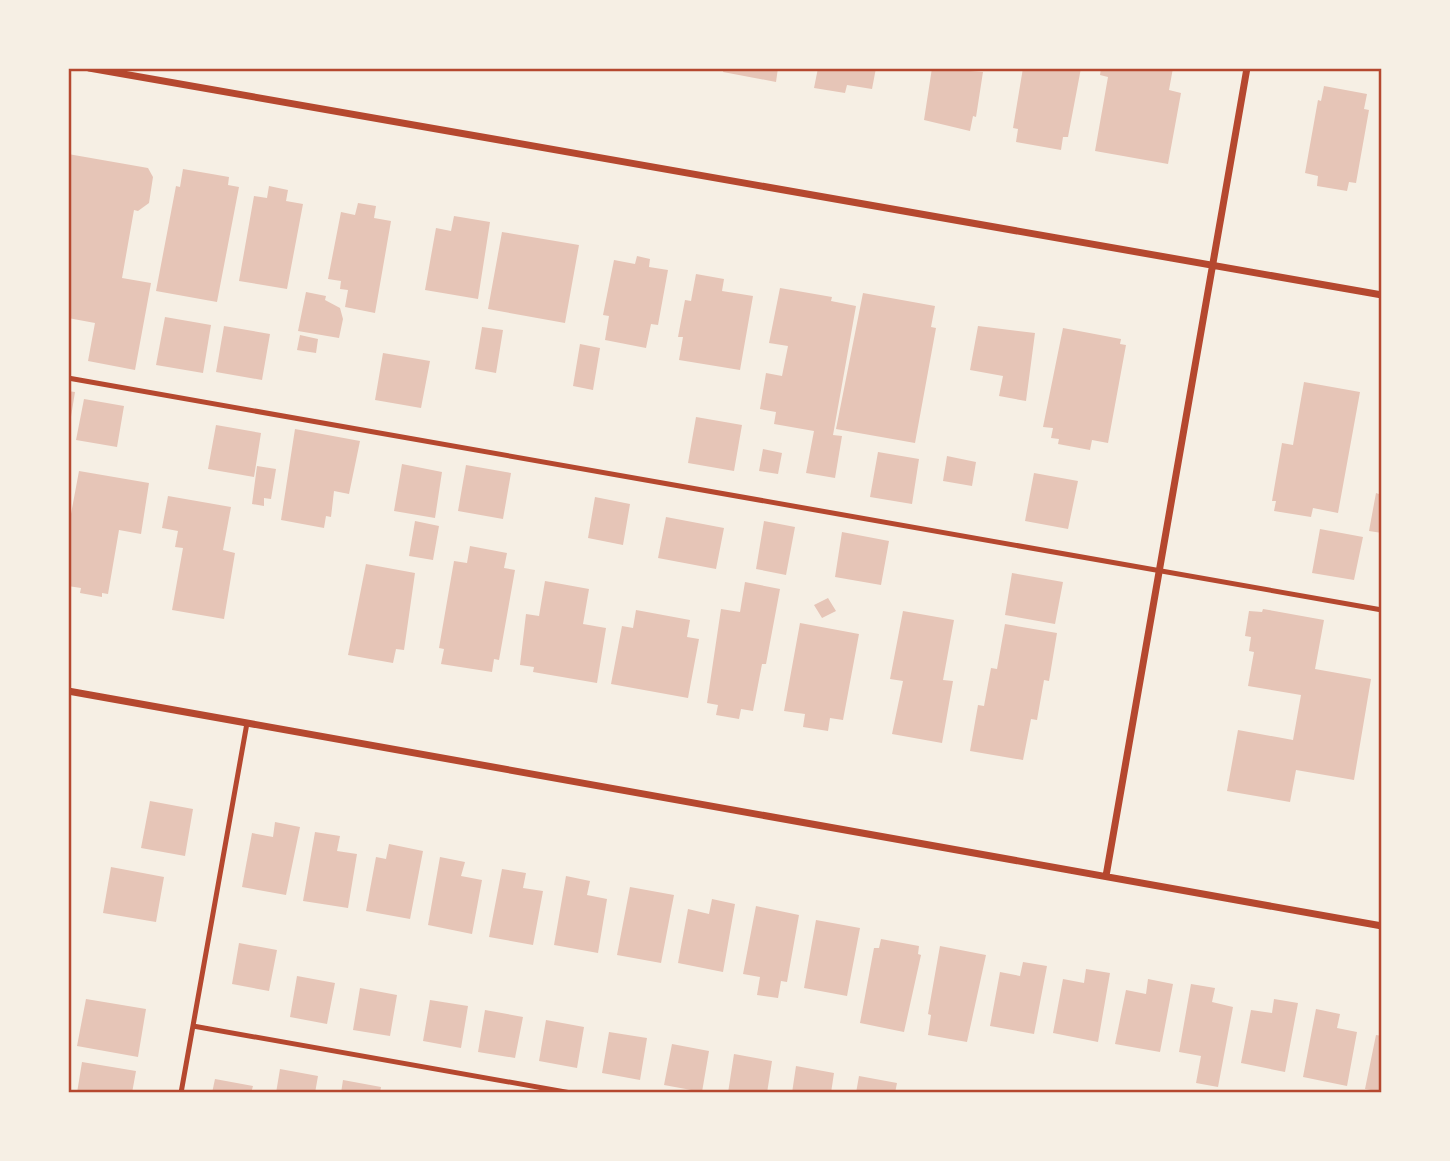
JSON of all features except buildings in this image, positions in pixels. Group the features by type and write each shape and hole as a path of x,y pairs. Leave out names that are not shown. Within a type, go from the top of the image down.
{"street":[{"path":"89,68 1382,295"},
{"path":"1106,876 1247,68"},
{"path":"68,691 1382,926"}],"lane":[{"path":"68,378 1382,610"},
{"path":"181,1093 247,723"},
{"path":"193,1026 571,1093"}]}
